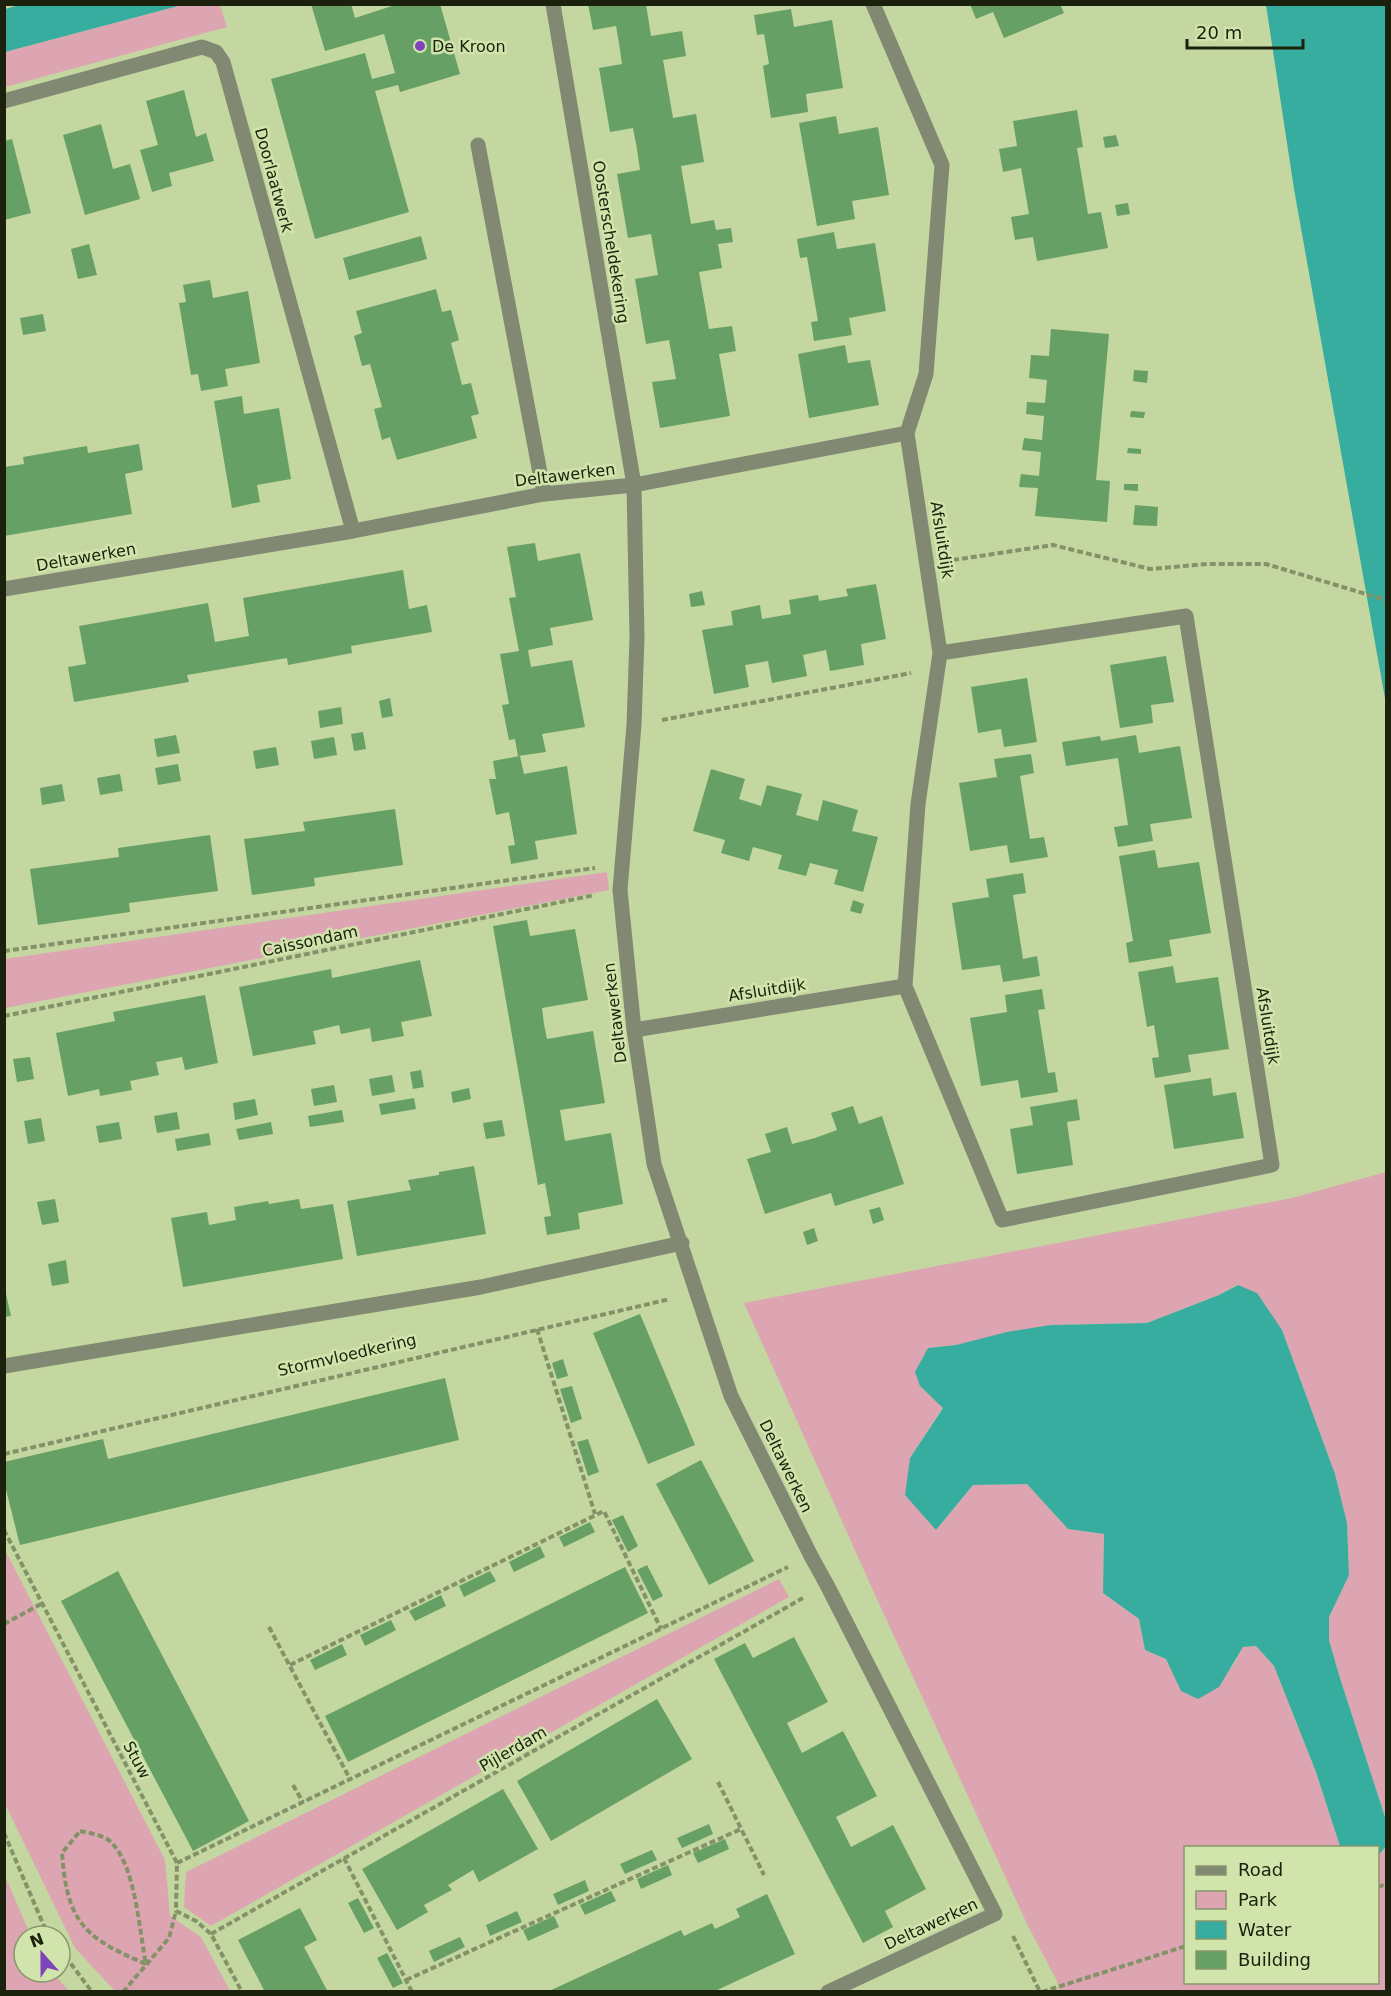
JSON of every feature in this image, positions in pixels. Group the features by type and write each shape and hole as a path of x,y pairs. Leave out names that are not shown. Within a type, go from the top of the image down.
{"street":[{"name":"Oosterscheldekering","path":"554,4 634,485"},
{"path":"634,485 907,433 926,374 942,165 873,4"},
{"name":"Doorlaatwerk","path":"4,102 202,47 216,52 223,62 353,531"},
{"path":"478,145 544,494"},
{"name":"Afsluitdijk","path":"907,433 928,564 939,661 918,804 905,986 1002,1220 1272,1165 1186,616 939,661"},
{"name":"Deltawerken","path":"4,589 353,531 544,494 634,485 637,637 634,725 620,890 634,1030 654,1164 731,1396 996,1914 828,1992"},
{"name":"Afsluitdijk","path":"634,1030 905,986"},
{"path":"4,1366 481,1287 682,1243"}],"path":[{"path":"928,564 1053,545 1150,569 1207,564 1266,564 1386,600"},
{"path":"634,725 939,661"},
{"name":"Caissondam","path":"4,951 621,864"},
{"name":"Caissondam","path":"4,1016 620,890"},
{"name":"Stormvloedkering","path":"4,1454 698,1293"},
{"path":"537,1329 595,1514"},
{"path":"290,1665 604,1511 661,1629"},
{"name":"Stuw","path":"4,1530 177,1863 176,1911 169,1938 123,1992"},
{"path":"177,1863 811,1556"},
{"name":"Pijlerdam","path":"212,1934 827,1585"},
{"path":"4,1624 41,1604"},
{"path":"269,1627 350,1779"},
{"path":"718,1782 764,1875"},
{"path":"293,1785 303,1802"},
{"path":"406,1980 741,1829"},
{"path":"80,1831 110,1840 121,1856 134,1891 146,1964 116,1952 81,1925 69,1900 62,1853 80,1831"},
{"path":"4,1833 43,1924"},
{"path":"344,1858 412,1992"},
{"path":"176,1911 212,1934 242,1992"},
{"path":"996,1914 1006,1922 1041,1992 1184,1946"},
{"path":"72,1964 92,1992"}],"green space":[{"path":"182,5 220,5 227,27 5,87 5,52"},
{"path":"607,872 609,890 5,1008 5,959"},
{"path":"1386,1172 1386,1820 1329,1640 1329,1617 1349,1574 1347,1523 1335,1474 1282,1330 1237,1285 1219,1295 1147,1323 1051,1325 956,1345 929,1348 920,1386 943,1407 910,1458 936,1530 973,1485 1027,1484 1068,1529 1104,1534 1103,1593 1139,1619 1145,1650 1166,1659 1181,1691 1232,1667 1243,1647 1256,1646 1274,1666 1316,1772 1341,1846 1184,1846 1184,1984 1379,1984 1379,1855 1386,1846 1386,1991 1059,1991 1057,1981 1028,1926 876,1597 744,1303 1292,1198"},
{"path":"4,1548 165,1860 170,1916 201,1937 230,1991 115,1991 75,1948 72,1942 72,1924 63,1924 5,1804"},
{"path":"779,1579 789,1597 211,1926 184,1907 186,1872"},
{"path":"4,1874 26,1924 12,1924 12,1984 63,1984 69,1991 5,1991"}],"water":[{"path":"23,4 182,5 5,52 5,9"},
{"path":"1266,5 1386,5 1386,704 1294,189"},
{"path":"1238,1285 1257,1293 1282,1330 1335,1474 1347,1523 1349,1575 1329,1617 1329,1640 1386,1820 1386,1846 1379,1855 1379,1846 1340,1846 1316,1772 1274,1666 1256,1646 1243,1647 1219,1687 1198,1699 1181,1691 1166,1659 1145,1650 1139,1619 1103,1593 1104,1534 1068,1529 1027,1484 973,1485 936,1530 905,1495 910,1458 943,1408 920,1386 915,1372 928,1348 956,1345 1007,1332 1051,1325 1147,1323 1219,1295"}],"building":[{"path":"311,4 351,4 355,18 398,4 440,4 460,74 400,92 398,85 375,91 409,212 315,239 271,79 365,53 372,79 395,73 384,34 325,51"},
{"path":"588,4 646,4 651,36 682,31 686,56 663,60 673,118 696,114 704,162 681,166 691,224 714,220 716,230 731,228 733,242 718,244 722,268 699,272 709,329 732,326 736,351 719,354 730,416 660,428 652,382 676,379 669,340 646,344 635,279 658,275 651,234 628,238 617,174 640,170 637,149 633,128 610,132 599,68 622,64 619,43 616,26 593,30"},
{"path":"970,4 1060,4 1064,13 1004,38 993,12 976,19"},
{"path":"791,9 794,27 832,20 843,88 806,94 808,112 771,118 763,66 769,64 764,34 757,35 754,15"},
{"path":"184,90 196,137 206,133 214,161 169,173 172,186 152,192 140,150 158,145 146,101"},
{"path":"1077,110 1083,147 1077,148 1088,214 1101,212 1108,248 1037,261 1033,237 1015,240 1013,229 1011,217 1029,214 1021,168 1003,172 999,149 1017,146 1013,121"},
{"path":"836,116 839,134 878,127 889,195 852,201 855,219 817,226 799,123"},
{"path":"101,124 113,169 130,164 140,199 85,215 63,135"},
{"path":"1116,135 1119,146 1105,148 1103,137"},
{"path":"12,139 31,213 4,220 4,141"},
{"path":"1128,203 1130,214 1117,216 1115,205"},
{"path":"834,232 837,249 875,243 886,311 849,318 852,335 814,341 811,322 818,321 807,257 800,258 797,239"},
{"path":"421,236 427,259 349,280 343,258"},
{"path":"89,244 97,275 78,279 71,249"},
{"path":"210,280 213,298 248,291 260,363 225,369 228,386 201,391 198,374 191,375 179,303 186,302 183,285"},
{"path":"436,289 442,312 451,310 459,340 451,343 462,385 471,383 479,414 471,416 477,438 397,460 390,437 382,440 374,409 382,407 370,364 362,366 354,336 362,333 356,311"},
{"path":"43,314 46,331 23,335 20,318"},
{"path":"1051,329 1109,334 1096,480 1110,481 1107,522 1035,516 1038,488 1019,487 1021,474 1039,476 1041,452 1022,450 1024,438 1042,440 1044,416 1026,414 1027,402 1045,403 1047,380 1029,378 1031,355 1049,356"},
{"path":"845,345 848,363 870,360 879,405 809,418 798,354"},
{"path":"1134,370 1148,371 1147,383 1133,381"},
{"path":"242,396 244,414 279,408 291,479 257,485 260,502 232,508 214,401"},
{"path":"1131,411 1145,412 1144,418 1130,417"},
{"path":"139,444 143,470 125,474 132,514 4,536 4,467 24,464 23,457 87,446 88,453"},
{"path":"1128,448 1141,449 1141,454 1127,453"},
{"path":"1124,484 1138,484 1138,491 1124,490"},
{"path":"1135,505 1158,507 1157,526 1133,525"},
{"path":"535,543 538,561 580,553 593,620 550,628 553,645 528,650 531,667 572,660 585,727 542,734 546,752 518,756 515,739 509,740 502,705 509,704 500,654 519,651 509,598 516,597 507,547"},
{"path":"403,570 409,609 427,605 432,632 351,646 352,653 288,665 287,658 187,675 189,682 74,702 68,667 86,664 79,626 208,603 215,642 249,636 243,598"},
{"path":"876,584 886,639 861,644 864,665 830,671 826,650 803,655 807,676 772,683 768,661 745,665 749,687 714,694 702,630 733,625 731,611 760,605 762,619 791,614 789,600 818,595 819,601 848,596 846,589"},
{"path":"702,591 705,605 691,607 689,594"},
{"path":"1166,656 1174,702 1151,705 1153,723 1120,728 1110,665"},
{"path":"1027,678 1037,742 1004,747 1001,729 978,733 971,687"},
{"path":"390,698 393,716 382,718 379,701"},
{"path":"341,707 343,724 320,728 318,711"},
{"path":"363,732 366,749 354,751 351,734"},
{"path":"176,735 180,753 157,757 154,739"},
{"path":"1136,735 1139,753 1180,746 1192,818 1150,824 1153,841 1118,847 1114,827 1128,825 1118,758 1066,766 1062,742 1100,736 1101,741"},
{"path":"334,737 337,755 314,759 311,741"},
{"path":"276,747 279,765 256,769 253,751"},
{"path":"1031,754 1034,773 1020,776 1030,839 1044,837 1048,857 1010,863 1007,845 970,851 959,783 997,777 994,759"},
{"path":"520,756 524,774 567,766 577,834 535,841 538,859 511,864 508,846 515,845 509,812 496,815 489,779 496,779 493,761"},
{"path":"178,764 181,781 158,785 155,768"},
{"path":"711,769 745,779 739,799 761,806 767,785 802,794 796,815 818,821 823,800 858,810 852,831 878,837 863,892 834,884 838,870 810,863 806,876 778,869 782,855 753,847 749,861 721,853 725,840 693,831"},
{"path":"120,774 123,791 100,795 97,778"},
{"path":"62,784 65,801 42,805 40,788"},
{"path":"395,809 403,865 314,878 315,886 252,895 244,839 305,831 303,822"},
{"path":"210,835 218,891 129,903 130,912 38,925 30,869 119,857 118,848"},
{"path":"1155,850 1158,868 1199,862 1211,933 1169,940 1172,956 1129,963 1126,943 1133,941 1119,856"},
{"path":"1023,873 1026,893 1013,895 1023,959 1037,956 1040,976 1003,982 1000,965 962,970 952,903 989,897 986,879"},
{"path":"853,900 864,904 861,914 850,911"},
{"path":"527,920 530,936 575,929 588,1000 542,1008 544,1024 547,1039 593,1031 605,1103 560,1110 565,1141 611,1133 623,1204 578,1213 580,1229 547,1235 544,1217 551,1216 545,1183 538,1185 493,926"},
{"path":"420,960 432,1016 401,1022 404,1036 372,1042 370,1028 341,1034 339,1025 313,1031 316,1044 253,1056 239,987 331,969 332,978"},
{"path":"1173,966 1176,983 1218,977 1229,1049 1188,1055 1191,1072 1155,1078 1152,1058 1159,1057 1154,1025 1147,1027 1138,972"},
{"path":"1042,989 1045,1009 1038,1010 1048,1073 1055,1072 1058,1092 1021,1098 1018,1080 981,1086 970,1018 1007,1012 1005,995"},
{"path":"205,995 218,1063 185,1070 182,1057 156,1062 159,1075 130,1081 132,1090 100,1096 99,1089 68,1096 56,1033 115,1021 113,1012"},
{"path":"30,1057 34,1079 17,1082 13,1059"},
{"path":"421,1070 424,1087 413,1089 410,1072"},
{"path":"392,1075 395,1092 372,1096 369,1079"},
{"path":"1211,1078 1213,1096 1236,1092 1244,1138 1174,1149 1164,1085"},
{"path":"334,1085 337,1102 314,1106 311,1089"},
{"path":"469,1088 471,1099 453,1103 451,1092"},
{"path":"414,1098 416,1109 381,1115 379,1104"},
{"path":"255,1099 258,1115 235,1120 233,1103"},
{"path":"1077,1099 1080,1120 1067,1122 1073,1165 1017,1174 1010,1129 1033,1125 1030,1107"},
{"path":"853,1106 859,1124 882,1116 904,1184 835,1206 831,1193 765,1214 747,1159 771,1152 765,1134 787,1127 792,1144 815,1138 837,1130 831,1113"},
{"path":"342,1110 344,1122 310,1127 308,1116"},
{"path":"177,1112 180,1129 157,1133 154,1116"},
{"path":"41,1118 45,1141 28,1144 24,1121"},
{"path":"502,1120 505,1136 486,1139 483,1123"},
{"path":"119,1122 122,1139 99,1143 96,1126"},
{"path":"271,1122 273,1134 239,1140 236,1129"},
{"path":"209,1133 211,1145 177,1151 175,1139"},
{"path":"474,1166 486,1234 357,1256 347,1201 411,1190 408,1180"},
{"path":"55,1199 59,1222 42,1225 37,1202"},
{"path":"299,1199 301,1209 333,1204 343,1259 183,1287 171,1218 207,1212 209,1225 236,1220 234,1207 268,1201 269,1204"},
{"path":"880,1207 884,1220 873,1224 869,1210"},
{"path":"814,1228 818,1241 807,1245 803,1232"},
{"path":"66,1260 69,1283 52,1286 48,1264"},
{"path":"4,1285 11,1316 4,1317"},
{"path":"640,1314 695,1445 648,1464 593,1333"},
{"path":"563,1359 568,1376 557,1379 552,1363"},
{"path":"445,1378 459,1440 20,1545 4,1482 4,1462 103,1439 108,1459"},
{"path":"572,1386 582,1419 571,1423 560,1389"},
{"path":"588,1439 599,1472 588,1476 577,1442"},
{"path":"701,1460 754,1561 709,1585 656,1484"},
{"path":"623,1515 638,1546 628,1552 612,1520"},
{"path":"590,1522 595,1532 564,1547 559,1537"},
{"path":"540,1546 545,1557 514,1572 509,1562"},
{"path":"647,1565 663,1596 653,1601 637,1570"},
{"path":"625,1567 648,1613 348,1762 325,1716"},
{"path":"118,1571 249,1821 193,1851 61,1601"},
{"path":"490,1571 496,1581 464,1597 459,1586"},
{"path":"441,1595 446,1606 415,1621 409,1611"},
{"path":"391,1620 396,1630 365,1646 360,1635"},
{"path":"794,1637 828,1702 787,1723 802,1753 843,1731 877,1796 836,1817 851,1847 893,1825 926,1889 885,1911 893,1927 863,1943 714,1659 745,1643 753,1658"},
{"path":"342,1644 347,1655 315,1670 310,1660"},
{"path":"657,1699 692,1759 551,1841 517,1781"},
{"path":"503,1789 538,1849 479,1882 473,1870 448,1885 452,1890 424,1905 428,1912 397,1930 362,1869"},
{"path":"709,1824 713,1834 682,1848 677,1838"},
{"path":"725,1839 729,1849 698,1863 693,1853"},
{"path":"652,1850 657,1860 625,1874 620,1864"},
{"path":"668,1865 672,1875 641,1889 637,1879"},
{"path":"585,1880 589,1891 558,1905 553,1894"},
{"path":"611,1891 616,1901 585,1915 580,1905"},
{"path":"767,1894 795,1954 713,1992 547,1992 681,1930 684,1936 712,1923 715,1929 740,1917 736,1909"},
{"path":"358,1898 374,1928 364,1933 348,1903"},
{"path":"300,1908 317,1940 304,1947 328,1992 265,1992 238,1940"},
{"path":"517,1911 522,1922 490,1936 486,1925"},
{"path":"554,1916 559,1927 528,1941 523,1930"},
{"path":"460,1937 465,1947 434,1962 429,1951"},
{"path":"387,1953 403,1983 393,1988 377,1958"}],"place":[{"name":"De Kroon","path":"420,46"}]}
